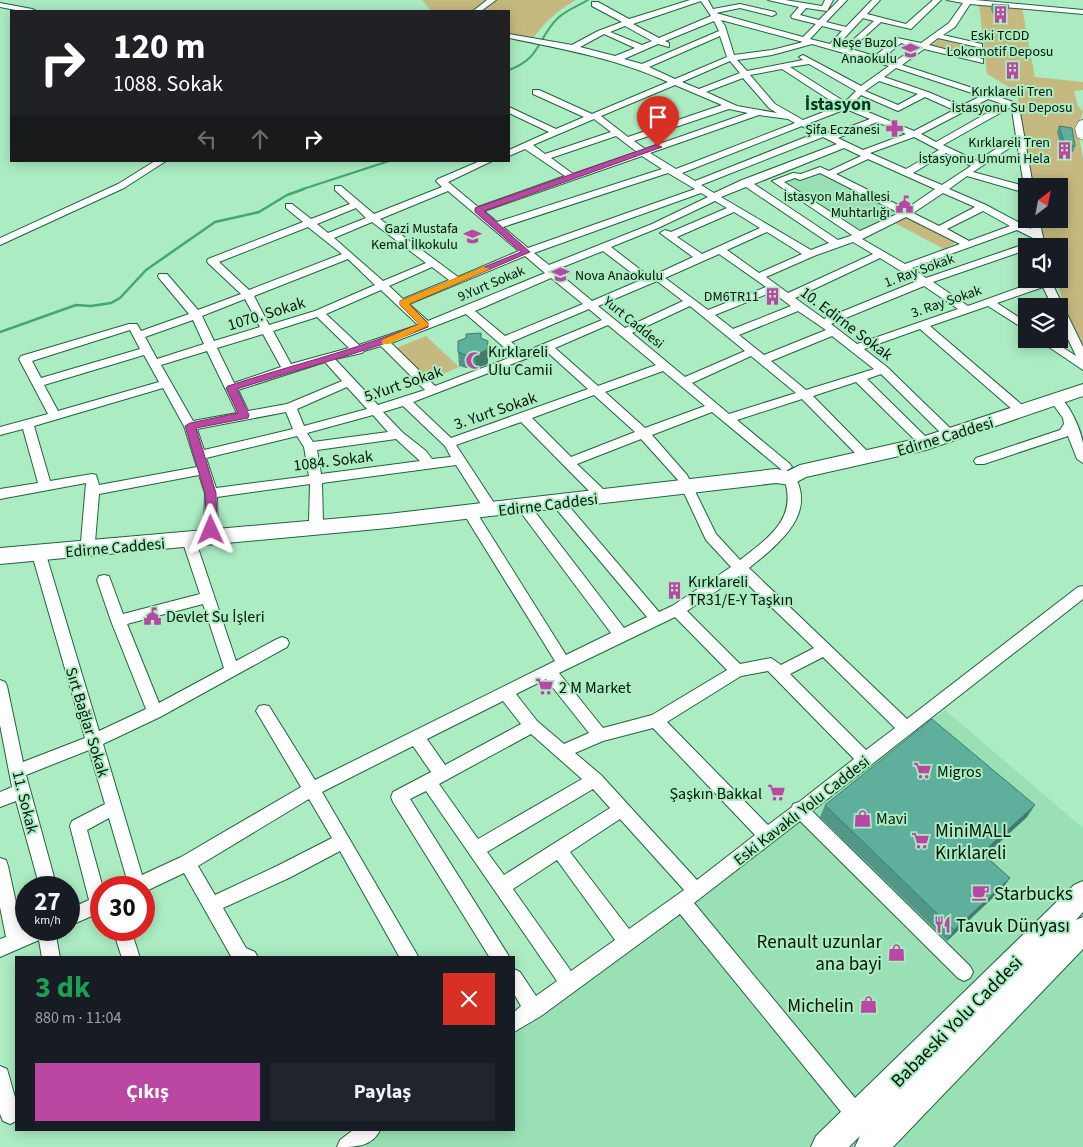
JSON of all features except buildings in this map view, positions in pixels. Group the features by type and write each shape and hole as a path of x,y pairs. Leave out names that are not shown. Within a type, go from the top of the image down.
{"highway":[{"name":"Edirne Caddesi","path":"788,472 947,432 1017,407 1083,380"},
{"name":"Edirne Caddesi","path":"0,550 479,509 524,507 598,492 629,491 788,472 919,446 1083,390"},
{"name":"Edirne Caddesi","path":"0,556 181,542 686,484"},
{"name":"Babaeski Yolu Caddesi","path":"827,1147 1083,894"},
{"name":"Babaeski Yolu Caddesi","path":"871,1147 1083,930"}],"main road":[{"path":"1083,123 1081,128 1083,137"}],"street":[{"path":"478,10 492,0"},
{"path":"573,48 583,41 605,32 698,0"},
{"path":"704,0 722,29 731,58 772,106 790,117 865,154 983,207 1018,226"},
{"path":"772,0 824,9 829,0"},
{"path":"510,153 731,58 753,57 789,50 805,42 843,0"},
{"path":"832,46 876,0"},
{"path":"862,15 908,27 937,0"},
{"path":"951,0 1048,4 1083,11"},
{"path":"758,26 785,1"},
{"path":"973,1 1083,11"},
{"path":"496,226 673,171 846,106 860,91 952,25 973,1"},
{"path":"0,4 27,10"},
{"path":"595,4 679,51"},
{"path":"804,5 795,16 848,30"},
{"path":"616,59 660,42 714,14 740,6 772,14"},
{"path":"714,14 785,34 805,42"},
{"path":"785,34 801,18"},
{"path":"846,50 879,20"},
{"path":"642,67 722,29 832,46 846,50 1010,104 1016,109 1027,178"},
{"path":"605,32 643,49"},
{"path":"510,36 573,48 616,59 642,67 728,106 756,113 790,117"},
{"path":"938,36 980,46"},
{"path":"876,60 900,40 980,61"},
{"path":"789,50 860,91 898,108 926,94"},
{"path":"698,92 745,74 811,61"},
{"path":"784,67 846,106 937,144 977,165"},
{"path":"878,78 926,94 962,110"},
{"path":"536,92 593,116 642,152 810,254"},
{"path":"830,174 865,154 914,134 988,96"},
{"path":"937,144 1010,104"},
{"path":"627,140 728,106"},
{"path":"510,110 556,132"},
{"path":"478,210 756,113"},
{"path":"403,303 526,252 627,216 828,135 877,118"},
{"path":"672,125 689,136"},
{"path":"544,157 617,133"},
{"path":"758,277 810,254 858,236 908,212 1021,136"},
{"name":"9.Yurt Sokak","path":"231,388 288,369 358,351 468,310 745,182 845,144"},
{"path":"526,145 572,176"},
{"path":"906,173 947,149"},
{"path":"0,242 121,186 160,162"},
{"path":"327,237 374,219 486,162"},
{"path":"967,310 881,254 858,236 777,181 796,175 800,177 820,170 908,212 970,246"},
{"path":"965,173 1018,188"},
{"path":"745,182 837,244"},
{"name":"Yurt Caddesi","path":"444,184 729,418 788,472"},
{"path":"338,188 374,219 457,281"},
{"path":"288,369 248,294 212,261 358,204"},
{"path":"289,206 349,255 425,325"},
{"path":"940,229 983,207"},
{"path":"670,236 736,208"},
{"path":"627,216 670,236 701,258"},
{"path":"904,268 970,246 1018,226"},
{"path":"503,341 653,279 768,228"},
{"path":"1020,228 1029,238"},
{"path":"604,246 708,314 804,394 863,454"},
{"name":"10. Edirne Sokak","path":"720,250 856,348 883,370 947,432"},
{"name":"1. Ray Sokak","path":"823,323 924,282 1018,250"},
{"path":"787,298 881,254"},
{"path":"55,416 25,360 196,315 349,255"},
{"name":"1070. Sokak","path":"155,363 268,330 318,313 434,263"},
{"path":"163,276 196,315 244,415"},
{"path":"708,314 773,288"},
{"name":"3. Ray Sokak","path":"856,348 1025,288"},
{"path":"624,333 690,302"},
{"path":"989,302 1018,322"},
{"path":"731,334 800,306"},
{"path":"468,310 522,357"},
{"path":"318,313 358,351"},
{"name":"5.Yurt Sokak","path":"200,455 300,432 376,411 548,347 610,321"},
{"path":"922,325 1017,407"},
{"path":"1068,328 1083,359"},
{"path":"136,330 190,426 211,493 211,533"},
{"path":"762,360 834,331"},
{"path":"383,342 432,390"},
{"path":"548,347 643,433 686,484 711,537 740,568 906,728"},
{"path":"1056,348 1083,366"},
{"path":"38,383 148,350"},
{"path":"684,382 752,352"},
{"path":"328,359 398,435 422,454 429,465"},
{"name":"3. Yurt Sokak","path":"449,443 525,418 665,366"},
{"path":"729,418 883,370"},
{"path":"858,377 921,439"},
{"path":"190,426 290,407 349,382"},
{"path":"0,431 167,383"},
{"path":"1056,400 1069,417 1083,459"},
{"path":"405,401 433,430 449,443 459,460 479,509 564,664"},
{"path":"290,407 300,432 310,447 316,479 316,523"},
{"path":"569,462 714,407"},
{"path":"525,418 598,492"},
{"path":"28,424 45,486"},
{"path":"980,461 1064,433 1070,424"},
{"path":"310,447 398,435"},
{"name":"1084. Sokak","path":"211,493 459,460"},
{"path":"93,490 205,470"},
{"path":"155,878 187,863 312,789 656,618 677,610 740,568 777,538 788,523 795,500 795,492 788,472"},
{"path":"0,494 92,478 93,490 88,542"},
{"path":"559,500 656,618"},
{"path":"524,507 622,635"},
{"path":"191,546 232,670"},
{"name":"Sırt Bağlar Sokak","path":"40,558 133,876"},
{"path":"104,580 155,712"},
{"name":"Eski Kavaklı Yolu Caddesi","path":"515,1022 689,897 799,809 1083,591"},
{"path":"118,620 208,597"},
{"path":"677,610 737,671"},
{"path":"17,771 94,741 155,712 282,643"},
{"path":"781,672 826,649"},
{"path":"562,752 600,735 656,721 737,671 771,664 781,672 865,760"},
{"path":"549,672 600,735"},
{"name":"11. Sokak","path":"0,686 3,720 21,792 46,876"},
{"path":"506,693 532,726 595,780 622,809 858,1117"},
{"path":"264,711 343,841 409,956"},
{"path":"656,721 767,836"},
{"path":"499,956 398,797 532,726"},
{"path":"416,737 435,778 476,850 569,983"},
{"path":"476,850 595,780"},
{"path":"0,800 21,792"},
{"path":"92,876 78,826 114,807"},
{"path":"501,887 622,809"},
{"path":"799,809 964,972"},
{"path":"211,905 283,872 343,841"},
{"path":"559,850 627,941"},
{"path":"187,863 240,954 244,956"},
{"path":"0,866 8,945"},
{"path":"48,941 51,956"},
{"path":"126,941 130,956"},
{"path":"515,980 534,1009"},
{"path":"0,1076 9,1115"},
{"path":"347,1147 369,1131"}],"shaded area":[{"path":"422,0 490,0 476,10 430,10"},
{"path":"496,0 576,0 552,17 533,39 510,35 510,10 482,10"},
{"path":"979,4 1022,8 1035,77 1083,82 1083,90 1074,91 1078,106 1083,112 1077,128 1083,158 1083,349 1068,316 1068,298 1062,298 1059,288 1068,288 1068,238 1043,238 1041,228 1068,228 1068,178 1032,178 1017,92 987,74"},
{"path":"939,39 974,48 967,55 930,46"},
{"path":"820,170 904,214 859,235 777,181 801,177"},
{"path":"908,215 959,241 944,249 893,222"},
{"path":"426,336 459,367 429,380 396,348"},
{"path":"945,710 1083,828 1083,1147 348,1147 369,1131 515,1131 515,1023 801,819"}],"waterway":[{"path":"510,70 528,60 551,25 561,15 588,0"},
{"path":"300,190 386,162"},
{"path":"0,332 76,305 91,306 111,303 120,298 146,270 215,222 259,212 287,195 304,189"}],"slow traffic":[{"path":"385,342 425,325 403,303 486,269"}],"place":[{"name":"Eski TCDD Lokomotif Deposu","path":"1000,15"},
{"name":"Neşe Buzol Anaokulu","path":"911,50"},
{"name":"Kırklareli Tren İstasyonu Su Deposu","path":"1012,71"},
{"name":"Şifa Eczanesi","path":"894,129"},
{"name":"Kırklareli Tren İstasyonu Umumi Hela","path":"1064,150"},
{"name":"İstasyon Mahallesi Muhtarlığı","path":"904,204"},
{"name":"Gazi Mustafa Kemal İlkokulu","path":"472,236"},
{"name":"Nova Anaokulu","path":"561,275"},
{"name":"DM6TR11","path":"773,296"},
{"name":"Kırklareli Ulu Camii","path":"474,360"},
{"name":"Kırklareli TR31/E-Y Taşkın","path":"674,590"},
{"name":"Devlet Su İşleri","path":"152,616"},
{"name":"2 M Market","path":"545,687"},
{"name":"Migros","path":"923,771"},
{"name":"Şaşkın Bakkal","path":"776,793"},
{"name":"Mavi","path":"862,818"},
{"name":"MiniMALL Kırklareli","path":"921,841"},
{"name":"Starbucks","path":"980,893"},
{"name":"Tavuk Dünyası","path":"942,925"},
{"name":"Renault uzunlar ana bayi","path":"896,952"},
{"name":"Michelin","path":"868,1005"}],"district":[{"name":"İstasyon","path":"838,104"}],"route":[{"path":"211,530 211,493 190,426 244,415 231,388 288,369 358,351 425,325 403,303 526,252 478,210 658,147"}]}
